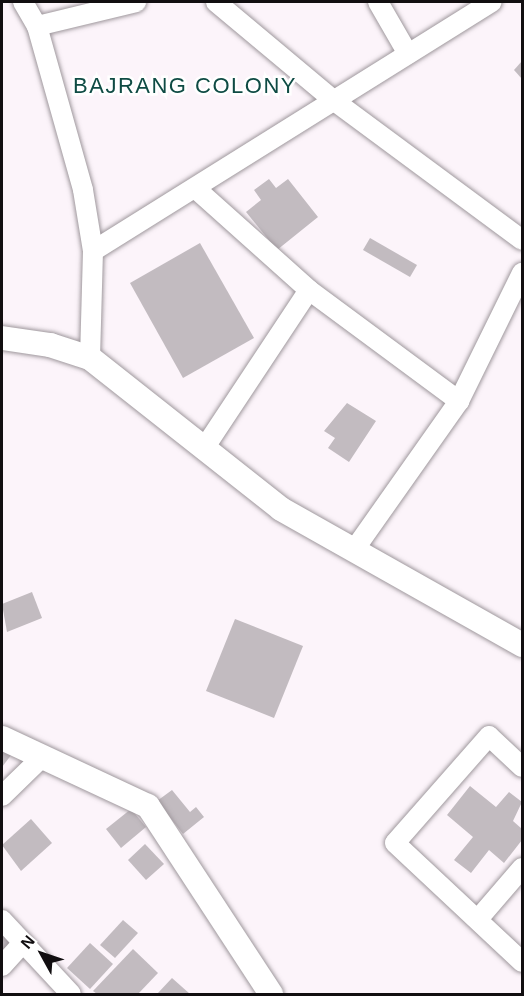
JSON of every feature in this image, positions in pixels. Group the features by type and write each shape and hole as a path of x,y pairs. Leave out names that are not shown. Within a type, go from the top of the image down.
{"street":[{"path":"23,2 37,27 83,190 93,250 90,358"},
{"path":"37,27 136,2"},
{"path":"216,2 333,100 522,240"},
{"path":"378,2 408,54"},
{"path":"93,250 408,54 467,8 492,2"},
{"path":"195,188 309,290 459,401"},
{"path":"354,550 459,401 522,273"},
{"path":"206,447 309,290"},
{"path":"2,338 50,345 90,358 206,447 281,509 522,645"},
{"path":"522,766 489,736 395,843 479,918 522,962"},
{"path":"2,738 40,759 148,806 268,993"},
{"path":"2,796 40,759"},
{"path":"479,918 522,868"},
{"path":"2,920 71,994"},
{"path":"2,966 23,943"}],"building":[{"path":"522,61 522,79 514,70"},
{"path":"269,179 276,188 288,179 318,217 277,250 246,212 261,200 254,190"},
{"path":"370,238 417,265 410,277 363,250"},
{"path":"200,243 254,338 183,378 130,283"},
{"path":"347,403 376,421 349,462 328,448 335,438 324,431"},
{"path":"32,592 42,618 7,632 2,604"},
{"path":"235,619 303,646 274,718 206,691"},
{"path":"2,745 12,754 2,767"},
{"path":"470,786 496,807 509,792 522,802 513,821 522,829 522,840 504,863 489,850 471,873 454,860 473,837 447,815"},
{"path":"172,790 190,812 196,807 204,817 183,834 157,801"},
{"path":"131,809 146,827 121,848 106,829"},
{"path":"31,819 52,843 21,871 2,845"},
{"path":"145,844 164,864 146,880 128,860"},
{"path":"123,920 138,933 115,958 100,945"},
{"path":"2,935 11,943 2,952"},
{"path":"90,943 113,964 90,989 67,968"},
{"path":"133,949 158,973 138,994 97,994 93,991"},
{"path":"172,978 190,994 157,994"}],"district":[{"name":"BAJRANG COLONY","path":"185,86"}]}
